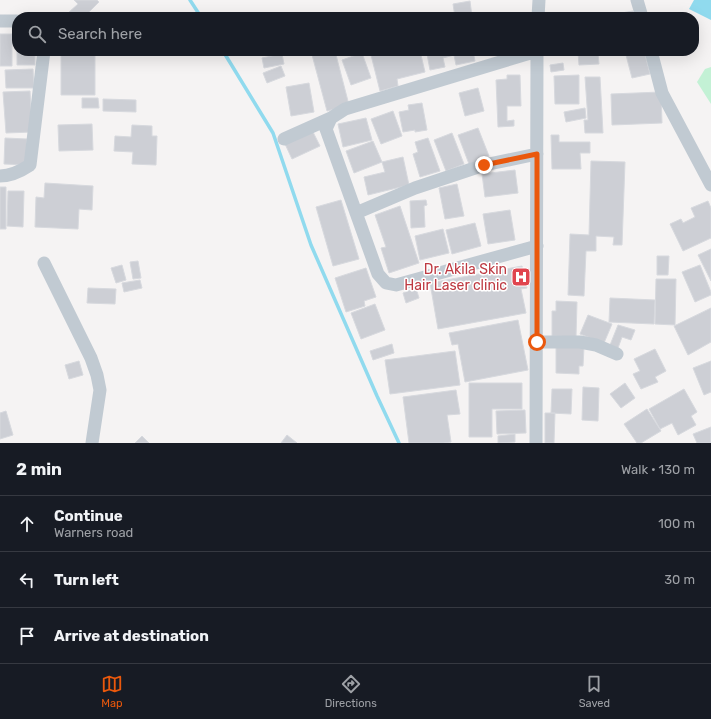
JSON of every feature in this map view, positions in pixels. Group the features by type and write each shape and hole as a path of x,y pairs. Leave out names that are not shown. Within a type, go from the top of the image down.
{"street":[{"path":"538,12 539,0"},
{"path":"637,0 641,12"},
{"path":"0,21 12,21"},
{"path":"0,176 7,176 21,171 30,165 43,56"},
{"path":"284,139 331,118 345,109 520,56"},
{"path":"536,443 537,56"},
{"path":"652,56 662,93 711,185"},
{"path":"331,118 326,129 378,274 386,283 396,285 537,246"},
{"path":"356,213 415,188 477,167 537,154"},
{"path":"44,263 91,358 97,375 100,390 92,443"},
{"path":"537,342 580,342 596,345 617,354"}],"green space":[{"path":"711,67 711,104 697,82 705,69"}],"water":[{"path":"694,0 711,0 711,20 699,14 699,12 689,9"}],"building":[{"path":"74,0 97,0 99,2 89,12 69,12 78,4"},
{"path":"470,1 471,12 454,12 453,4"},
{"path":"0,34 12,34 12,66 0,66"},
{"path":"17,56 35,56 35,65 17,65"},
{"path":"61,56 95,56 95,95 61,95"},
{"path":"282,56 284,64 264,68 262,58"},
{"path":"312,56 336,56 349,105 327,111"},
{"path":"353,56 363,56 371,78 351,85 342,60"},
{"path":"371,56 421,56 425,72 397,79 398,86 380,91"},
{"path":"427,56 450,56 443,58 445,67 430,70"},
{"path":"454,56 474,56 475,61 456,65"},
{"path":"578,56 598,56 599,64 579,65"},
{"path":"626,56 645,56 650,74 632,78"},
{"path":"563,63 564,70 551,72 550,65"},
{"path":"281,66 285,76 267,83 263,73"},
{"path":"33,69 34,88 6,88 5,70"},
{"path":"507,75 520,75 521,106 507,106 507,121 514,120 514,126 498,127 496,80 507,79"},
{"path":"579,75 579,104 555,104 554,76"},
{"path":"585,77 600,77 603,133 585,133 584,120 588,120"},
{"path":"309,83 314,112 291,116 286,87"},
{"path":"478,88 484,111 465,116 459,93"},
{"path":"30,91 32,132 6,133 3,92"},
{"path":"661,92 662,123 612,125 611,94"},
{"path":"82,98 98,98 99,108 82,108"},
{"path":"103,99 136,100 136,112 103,111"},
{"path":"422,103 427,130 403,132 399,112 409,110 408,105"},
{"path":"585,108 586,118 566,122 564,112"},
{"path":"393,111 402,136 381,144 371,119"},
{"path":"366,118 372,140 343,147 338,124"},
{"path":"92,124 93,150 59,151 58,125"},
{"path":"132,125 152,126 152,136 157,136 156,165 132,164 133,152 114,151 115,136 131,137"},
{"path":"478,128 489,156 469,164 458,135"},
{"path":"313,132 320,146 292,159 285,144"},
{"path":"452,133 464,164 446,171 434,140"},
{"path":"551,135 559,135 559,142 590,142 590,153 580,153 581,169 552,169"},
{"path":"5,138 27,139 26,165 4,164"},
{"path":"428,138 440,171 420,177 413,154 418,152 415,142"},
{"path":"373,141 382,162 354,173 346,151"},
{"path":"403,157 409,185 368,195 364,177 385,172 382,162"},
{"path":"591,161 625,162 622,245 613,245 614,237 596,236 596,251 586,251 584,296 568,295 570,234 589,235"},
{"path":"515,170 518,193 485,197 482,174"},
{"path":"45,183 93,186 92,210 79,209 78,229 35,227 36,197 44,198"},
{"path":"457,184 464,216 445,219 439,188"},
{"path":"0,187 6,187 6,229 0,229"},
{"path":"8,191 24,191 23,227 7,226"},
{"path":"341,200 359,259 333,266 316,207"},
{"path":"426,200 427,205 424,206 425,227 411,228 410,201"},
{"path":"708,201 711,208 711,238 683,251 670,224 681,219 683,223 695,217 691,208"},
{"path":"400,206 419,263 389,273 381,248 386,247 375,215"},
{"path":"510,210 515,240 488,244 483,214"},
{"path":"475,223 481,246 452,254 446,230"},
{"path":"443,229 449,253 420,260 415,236"},
{"path":"711,249 711,281 698,255"},
{"path":"657,256 669,256 668,275 657,275"},
{"path":"138,261 141,278 133,279 130,262"},
{"path":"122,265 126,280 116,283 111,268"},
{"path":"700,265 711,295 695,302 682,272"},
{"path":"522,266 527,288 521,289 526,313 438,329 430,283"},
{"path":"366,268 376,297 364,301 365,306 346,312 335,278"},
{"path":"656,279 676,279 675,325 655,324"},
{"path":"140,280 142,288 124,292 122,283"},
{"path":"88,288 116,289 115,304 87,303"},
{"path":"416,288 419,298 406,303 403,293"},
{"path":"610,298 655,300 654,324 609,322"},
{"path":"556,301 577,302 576,337 552,336 552,311 556,311"},
{"path":"375,304 385,330 361,339 351,313"},
{"path":"711,308 711,342 688,355 674,326"},
{"path":"588,315 612,324 604,343 580,334"},
{"path":"518,320 528,370 465,382 458,344 452,345 449,333"},
{"path":"618,325 635,330 631,340 622,337 618,348 610,345"},
{"path":"392,344 394,353 373,360 370,351"},
{"path":"556,346 584,347 583,366 579,366 579,374 556,373"},
{"path":"655,349 666,371 655,377 658,382 641,389 633,374 640,371 634,359"},
{"path":"455,351 460,385 390,394 385,360"},
{"path":"79,361 83,375 69,379 65,365"},
{"path":"711,361 711,392 704,395 693,368"},
{"path":"469,383 522,383 522,409 492,409 492,437 469,437"},
{"path":"625,383 635,398 621,408 610,394"},
{"path":"583,387 599,388 598,421 582,420"},
{"path":"552,389 572,389 571,414 551,413"},
{"path":"684,389 697,412 691,416 696,425 678,435 672,423 660,429 649,409"},
{"path":"456,390 460,414 447,415 451,442 409,443 403,397"},
{"path":"647,409 661,431 641,443 637,443 624,424"},
{"path":"525,410 526,433 497,434 496,411"},
{"path":"6,411 13,435 0,439 0,413"},
{"path":"545,413 555,413 554,443 545,443"},
{"path":"711,427 711,443 697,443 693,434"},
{"path":"515,434 515,442 498,443 498,436"},
{"path":"287,435 297,443 281,443"},
{"path":"142,436 149,443 135,443"}],"waterway":[{"path":"190,0 198,12"},
{"path":"226,56 273,133 311,245 399,443"}],"place":[{"name":"Dr. Akila Skin Hair Laser clinic","path":"521,277"}],"route":[{"path":"484,165 537,154 537,342"}]}
